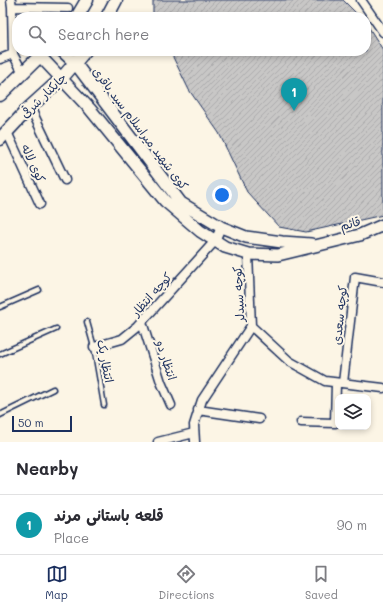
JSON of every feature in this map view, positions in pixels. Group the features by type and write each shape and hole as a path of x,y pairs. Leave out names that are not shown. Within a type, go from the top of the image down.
{"main road":[{"path":"80,12 87,0"},
{"path":"110,12 116,0"},
{"path":"0,95 40,56"},
{"name":"چایکنار شرقی","path":"3,135 30,107 62,78 81,56"}],"street":[{"path":"361,0 369,12"},
{"path":"12,29 11,4 68,8"},
{"path":"371,15 383,32"},
{"path":"0,59 12,54"},
{"path":"14,56 23,73"},
{"name":"کوی شهید میراسلام سید باقری","path":"45,56 165,201 200,231 225,247 248,254 278,255 324,244"},
{"name":"کوی شهید میراسلام سید باقری","path":"67,56 75,63 181,203 221,227 246,237 282,242 324,244"},
{"path":"30,107 65,180"},
{"name":"کوی لاله","path":"3,135 40,204"},
{"name":"قائم","path":"324,244 360,235 383,225"},
{"name":"کوچه انتظار","path":"94,347 122,339 142,322 215,241 221,227"},
{"name":"کوچه سیدلر","path":"248,254 251,326 289,360 325,381 383,388"},
{"name":"کوچه سعدی","path":"340,383 355,277 383,282"},
{"name":"انتظار دو","path":"142,322 161,382 171,406"},
{"path":"195,442 194,425 202,400 251,326"},
{"path":"301,422 335,423 340,383"},
{"path":"198,410 259,419"},
{"path":"158,442 194,433"}],"lane":[{"path":"0,308 40,290"},
{"name":"اتتظار یک","path":"87,322 94,347 104,405"},
{"path":"0,354 56,329"},
{"path":"0,415 53,389"}],"building":[{"path":"153,0 343,0 355,12 153,12"},
{"path":"371,31 383,50 383,215 306,232 279,227 247,192 219,133 189,90 172,56 371,56"}],"place":[{"name":"قلعه باستانی مرند","path":"294,111"}]}
